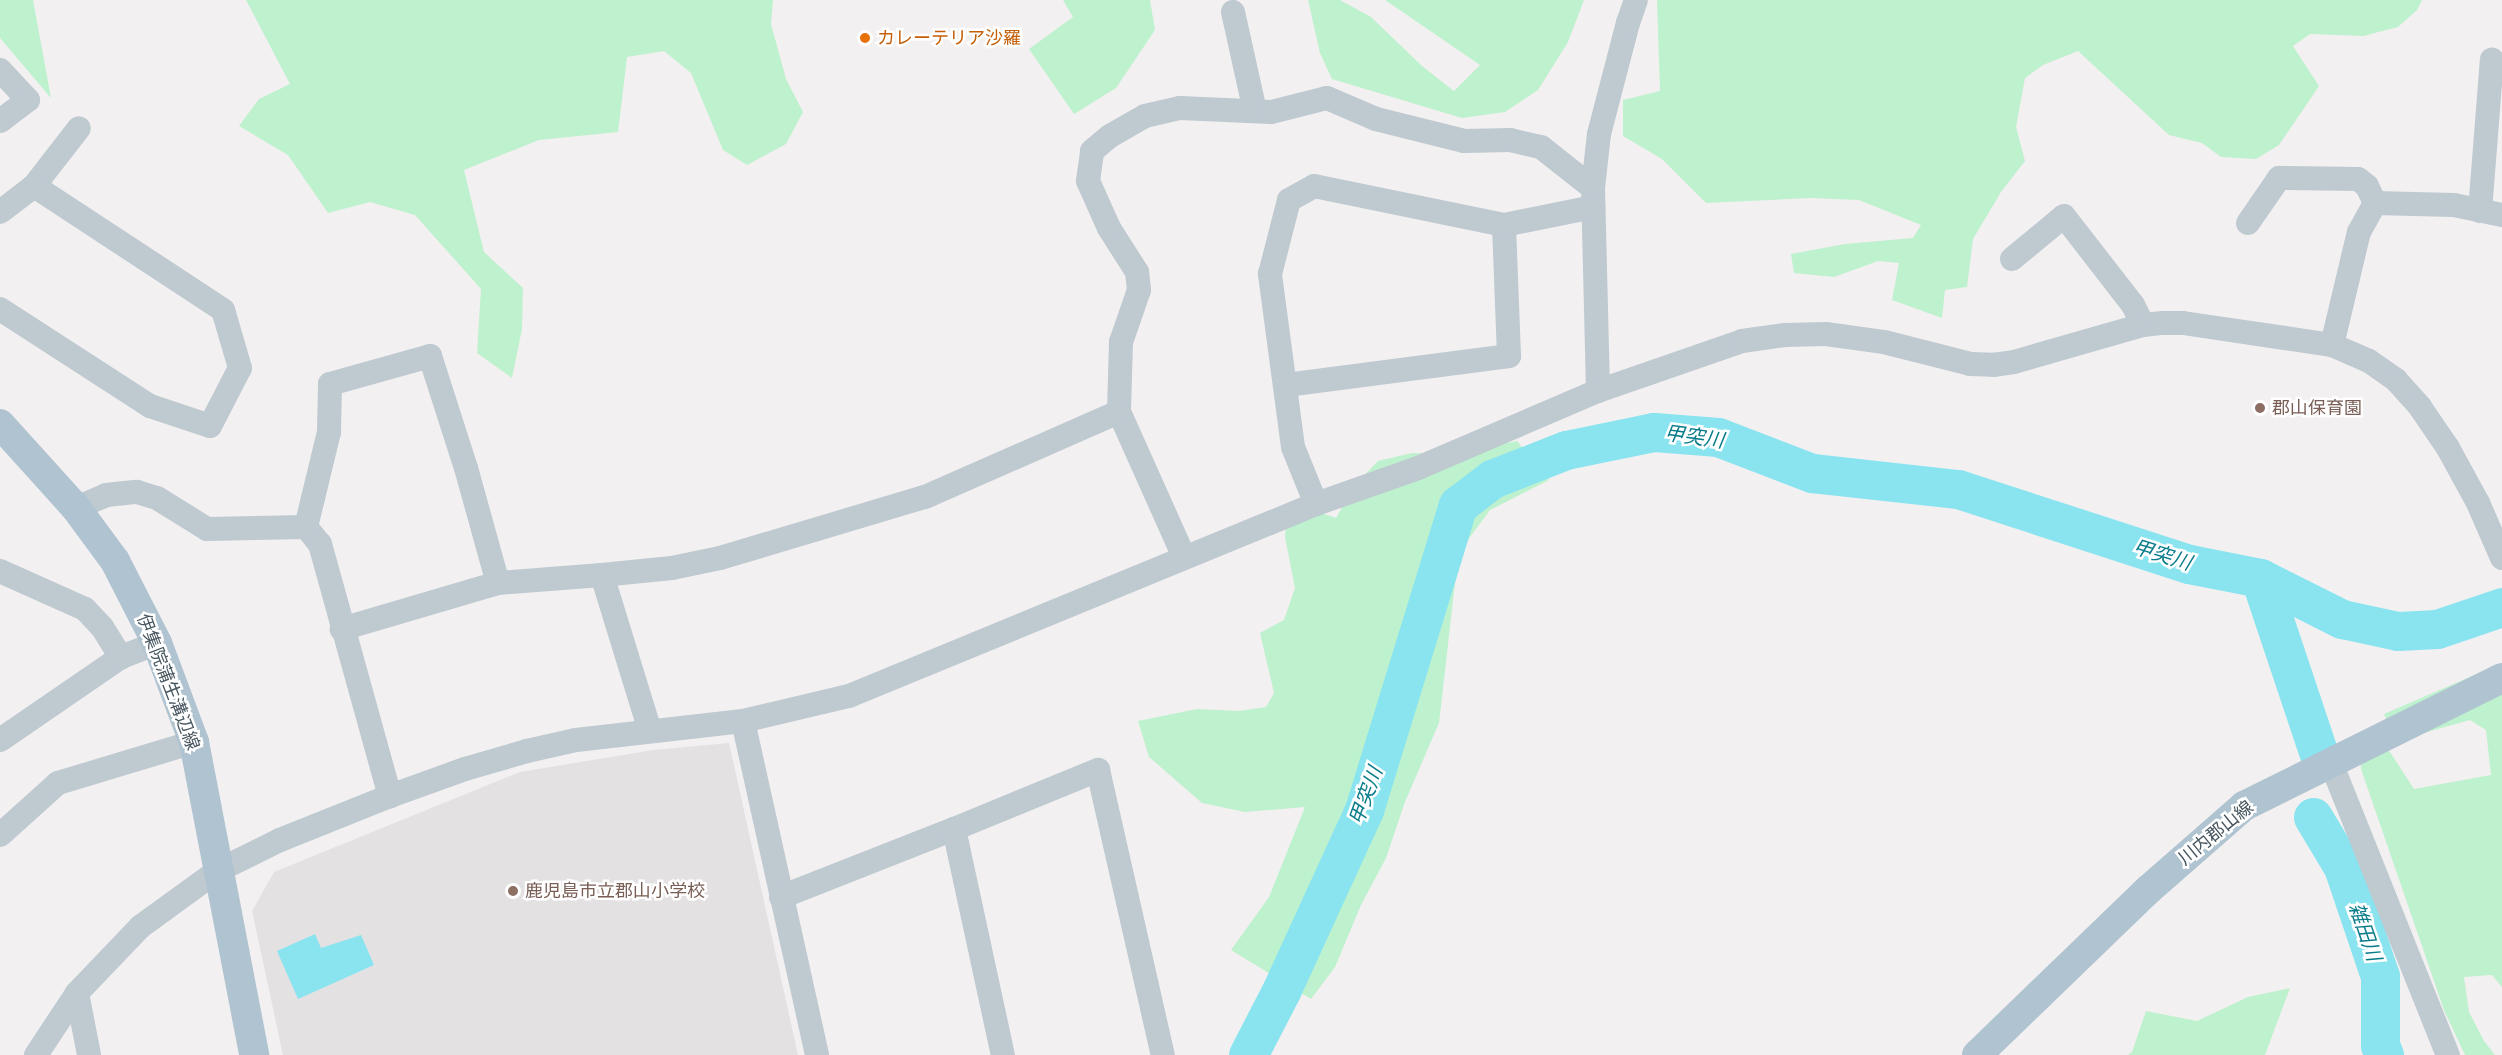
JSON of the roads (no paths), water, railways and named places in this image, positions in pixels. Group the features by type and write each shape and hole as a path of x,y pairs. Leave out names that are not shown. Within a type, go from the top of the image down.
{"main road":[{"name":"伊集院蒲生溝辺線","path":"0,424 76,508 115,561 157,643 194,742 254,1055"},
{"name":"川内郡山線","path":"1977,1055 2148,890 2244,806 2502,678"}],"street":[{"path":"1598,391 1593,198 1599,134 1636,0"},
{"path":"1233,12 1255,111"},
{"path":"2375,203 2454,205 2491,213 2492,59"},
{"path":"0,70 28,100 0,122"},
{"path":"1184,557 1119,412 1122,342 1139,290 1137,272 1109,228 1088,181 1092,151 1110,136 1145,116 1180,108 1271,112 1327,98 1376,119 1464,141 1510,140 1541,147 1593,198"},
{"path":"0,212 34,186 79,128"},
{"path":"2248,223 2279,178 2358,179 2367,186 2375,203"},
{"path":"0,309 150,406 210,426 240,368 223,310 34,186"},
{"path":"1316,504 1293,447 1270,274 1288,200 1314,186 1504,225 1593,198"},
{"path":"2332,345 2359,232 2375,203"},
{"path":"2012,259 2064,216 2133,305 2143,325"},
{"path":"1286,385 1509,356 1504,225"},
{"path":"36,1055 77,993 140,927 217,871 280,840 390,796 527,751 576,740 743,721 849,696 1316,504 1418,468 1598,391 1742,341 1785,335 1826,334 1884,342 1971,364 1993,365 2014,362 2143,325 2183,323 2332,345 2369,361 2396,380 2420,407 2453,457 2502,558"},
{"path":"306,527 329,432 330,384 430,356 466,468 498,582"},
{"path":"342,629 498,582 602,575 672,567 720,558 925,497 1119,412"},
{"path":"76,508 106,495 137,492 157,498 207,529 306,527"},
{"path":"306,527 320,544 390,796"},
{"path":"0,571 85,609 102,627 121,657"},
{"path":"602,575 650,731"},
{"path":"0,740 121,657 157,643"},
{"path":"743,721 817,1055"},
{"path":"0,835 58,783 194,742"},
{"path":"2331,763 2448,1055"},
{"path":"781,897 1098,770 1163,1055"},
{"path":"954,829 1004,1055"},
{"path":"77,993 89,1055"}],"water":[{"path":"315,934 321,948 361,935 374,965 298,999 277,951"}],"waterway":[{"name":"甲突川","path":"1248,1055 1282,989 1364,810 1458,505 1492,479 1566,450 1654,432 1718,437 1812,473 1958,489 2189,564 2260,578 2342,619 2398,631 2437,629 2502,607"},
{"name":"雑田川","path":"2260,578 2319,754"},
{"name":"雑田川","path":"2313,817 2343,867 2380,976 2380,1045 2384,1055"}],"place":[{"name":"カレーテリア沙羅","path":"865,38"},
{"name":"郡山保育園","path":"2260,408"},
{"name":"鹿児島市立郡山小学校","path":"513,891"}]}
